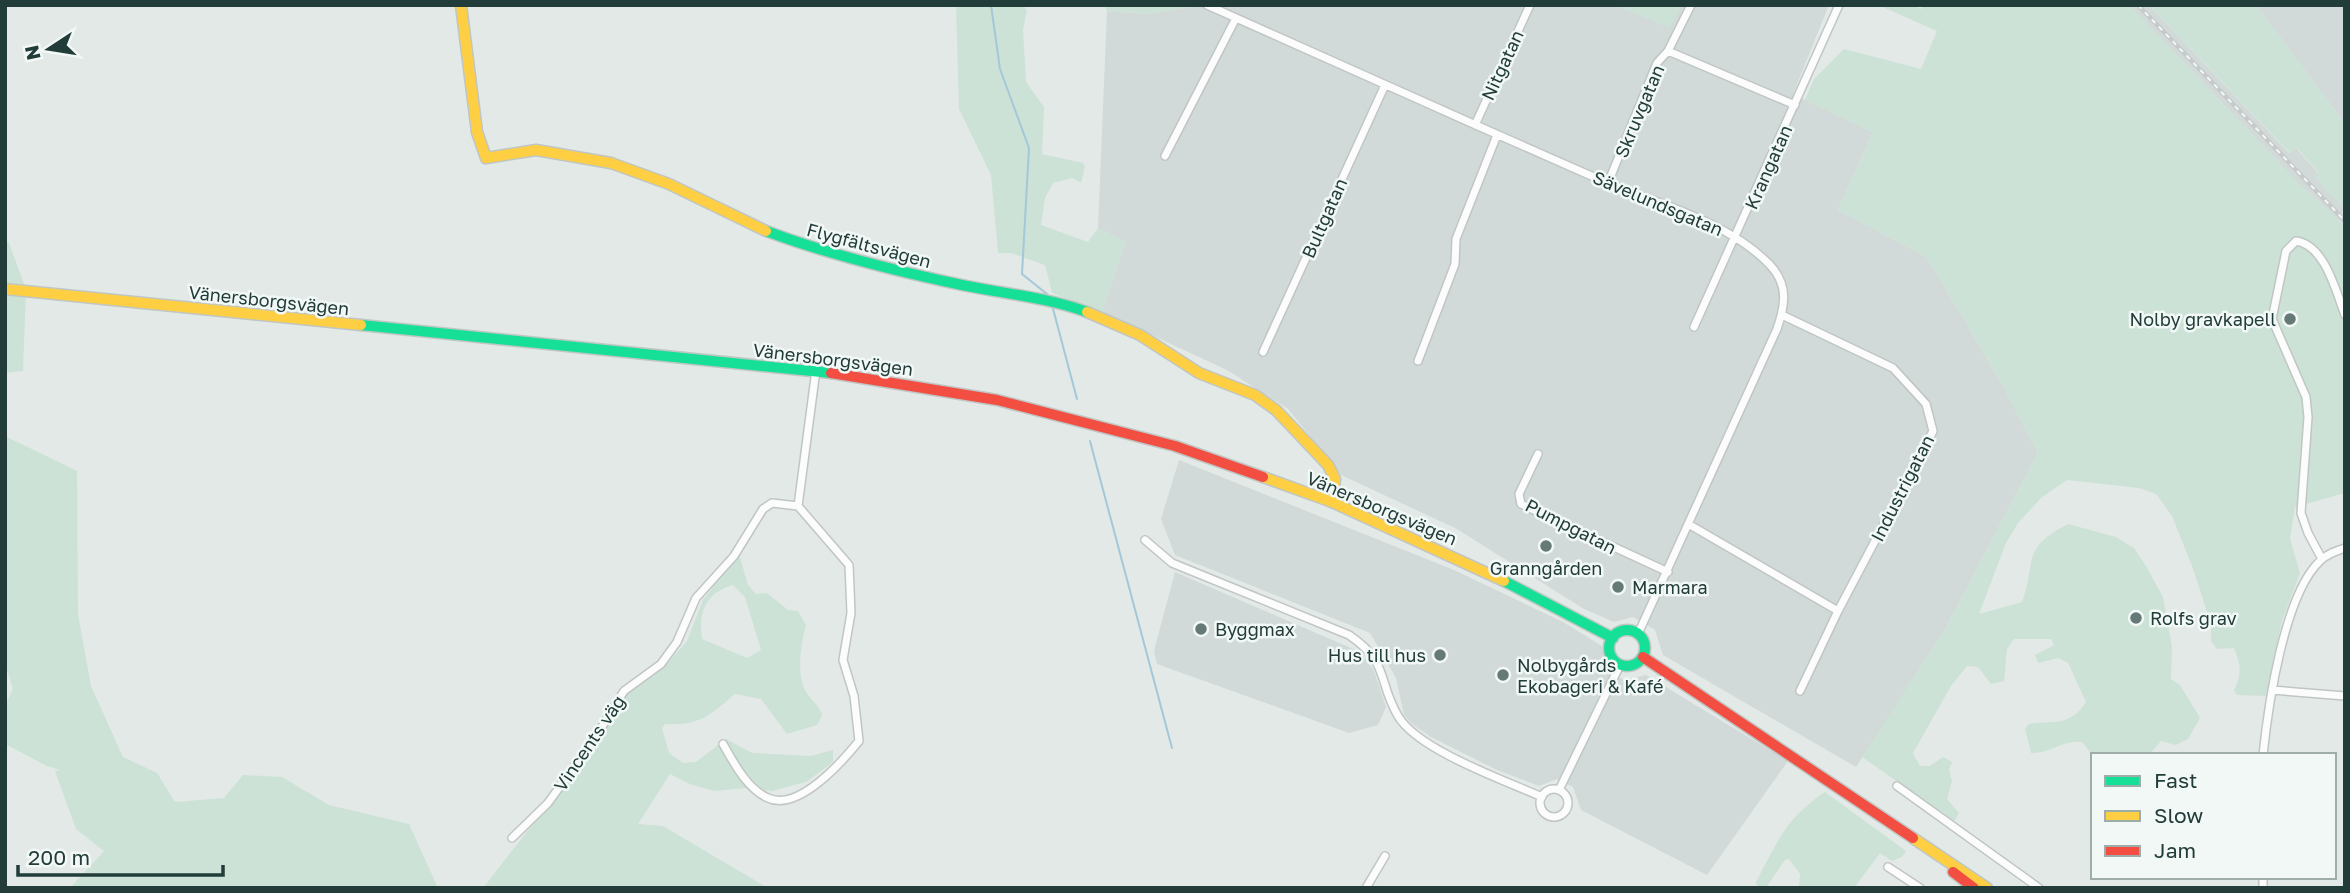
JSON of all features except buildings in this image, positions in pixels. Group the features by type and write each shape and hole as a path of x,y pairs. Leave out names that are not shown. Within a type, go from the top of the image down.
{"main road":[{"name":"Flygfältsvägen","path":"461,5 477,132 480,148 486,158 536,150 611,163 669,184 751,225 819,251 963,285 1054,300 1122,326 1199,373 1242,388 1276,410 1328,465 1335,479 1332,502"},
{"name":"Vänersborgsvägen","path":"5,289 816,370 922,386 1067,416 1175,446 1332,502 1476,566 1613,638"},
{"path":"1623,631 1639,634 1645,645 1643,657 1633,665 1620,664 1610,653 1613,638 1623,631"},
{"path":"1643,657 1987,888"},
{"path":"1836,787 1974,888"}],"street":[{"name":"Sävelundsgatan","path":"1207,5 1497,135 1736,236 1772,267 1781,281 1785,300 1782,315 1639,634"},
{"name":"Nitgatan","path":"1475,125 1530,5"},
{"path":"1668,51 1691,5"},
{"name":"Krangatan","path":"1694,327 1839,5"},
{"path":"1164,156 1236,18"},
{"name":"Skruvgatan","path":"1608,183 1657,63 1668,51 1795,105"},
{"name":"Bultgatan","path":"1263,352 1385,85"},
{"path":"1418,361 1455,264 1456,239 1497,135"},
{"path":"2322,559 2301,513 2308,417 2306,397 2272,319 2286,251 2290,245 2297,241 2314,248 2342,300 2345,315"},
{"name":"Industrigatan","path":"1782,315 1893,368 1926,404 1933,431 1838,611 1800,691"},
{"path":"723,744 747,780 768,799 782,800 817,784 840,765 859,741 854,696 843,660 851,613 849,565 798,506 816,370"},
{"name":"Pumpgatan","path":"1538,454 1520,494 1521,504 1668,572"},
{"name":"Vincents väg","path":"512,838 548,803 595,738 624,691 662,664 677,642 696,598 734,556 763,509 772,503 798,506"},
{"path":"1690,525 1838,611"},
{"path":"1145,540 1172,563 1349,635 1369,651 1378,663 1398,716 1427,744 1542,797"},
{"path":"2263,753 2281,649 2296,606 2313,569 2322,559 2345,548"},
{"path":"1559,790 1620,664"},
{"path":"2273,690 2345,696"},
{"path":"1897,786 2039,888"},
{"path":"1549,790 1559,790 1569,803 1566,812 1559,817 1551,817 1543,813 1542,797 1549,790"},
{"path":"1366,888 1385,856"},
{"path":"1888,867 1920,888"}],"shaded area":[{"path":"1203,5 1616,5 1668,27 1682,5 1829,5 1793,94 1873,132 1838,210 1927,257 2003,386 2038,453 1943,633 1856,767 1663,655 1655,630 1633,617 1614,622 1584,609 1457,529 1341,475 1288,409 1227,370 1102,312 1125,242 1098,228 1107,11 1148,14"},
{"path":"2129,5 2149,5 2289,153 2296,148 2319,174 2316,178 2345,209 2345,226 2300,185"},
{"path":"2256,5 2345,5 2345,124"},
{"path":"1179,460 1454,570 1563,622 1602,646 1607,671 1624,680 1646,675 1788,761 1707,875 1581,810 1573,787 1557,779 1539,786 1497,770 1431,737 1412,724 1404,715 1396,678 1370,633 1175,555 1161,519"},
{"path":"1175,572 1360,652 1374,671 1386,707 1378,725 1349,733 1157,664 1154,651"}],"green space":[{"path":"956,5 1023,5 1027,10 1023,29 1026,82 1044,107 1042,154 1083,163 1085,166 1081,183 1072,178 1053,183 1045,198 1041,225 1088,242 1098,228 1125,242 1102,312 1052,293 1045,265 1011,253 998,253 991,175 959,109"},
{"path":"1104,5 1203,5 1148,14 1107,11"},
{"path":"1616,5 1682,5 1669,28"},
{"path":"1878,5 1912,5 1921,9 1923,5 2129,5 2300,185 2345,226 2345,493 2295,507 2290,539 2300,573 2282,621 2266,696 2237,695 2234,690 2240,669 2234,648 2217,649 2211,641 2211,624 2192,566 2172,516 2156,494 2139,488 2067,480 2042,497 2018,523 2006,543 1979,614 2022,602 2036,549 2053,533 2068,524 2116,537 2134,548 2163,597 2172,647 2171,679 2180,685 2200,718 2188,739 2176,745 2161,741 2151,753 2091,753 2082,742 2075,742 2031,753 2025,729 2029,724 2068,719 2086,702 2068,663 2058,658 2038,663 2035,655 2054,645 2051,639 2014,639 2007,649 2004,681 1991,684 1978,667 1967,666 1951,686 1913,753 1920,766 1930,766 1943,757 1952,762 1949,770 1952,781 1947,799 1959,813 1954,821 1862,757 1943,633 2038,453 2003,386 1927,257 1838,210 1873,132 1805,100 1814,79 1844,49 1921,69 1937,31"},
{"path":"2149,5 2256,5 2345,124 2345,209 2315,177 2319,173 2297,148 2290,153"},
{"path":"5,241 9,243 26,289 23,371 5,373"},
{"path":"5,436 77,471 78,614 91,686 123,757 157,773 175,802 224,798 243,775 282,777 329,805 409,824 438,888 70,888 104,851 76,829 55,771 60,770 5,744 5,706 13,689 5,663"},
{"path":"739,554 748,585 756,594 767,593 788,610 798,611 806,625 801,650 801,677 806,692 822,715 817,725 787,734 761,699 735,694 704,718 687,723 665,724 662,728 669,753 683,763 696,762 726,739 752,753 811,756 833,750 833,762 806,782 772,791 745,788 714,791 690,784 670,774 638,824 663,826 768,888 483,888 599,739 629,687 669,662 687,641 703,600","holes":["733,585 745,597 761,650 747,658 702,639 701,629 706,604 716,593"]},
{"path":"1825,792 1906,851 1902,857 1892,861 1880,853 1854,888 1799,888 1800,874 1789,859 1785,860 1767,886 1758,888 1756,882 1784,832 1800,812"}],"waterway":[{"path":"991,5 1000,69 1029,148 1022,274 1047,294"},
{"path":"1052,305 1077,399"},
{"path":"1090,441 1172,748"}],"railway":[{"path":"2138,5 2345,221"}],"traffic: fast":[{"path":"766,231 814,248 888,268 1041,299 1087,312"},
{"path":"361,325 831,373"},
{"path":"1504,581 1613,638"},
{"path":"1627,630 1640,635 1645,648 1640,661 1627,666 1614,661 1609,648 1614,635 1627,630"}],"traffic: slow":[{"path":"461,5 477,132 486,158 536,150 611,163 669,184 766,231"},
{"path":"5,289 361,325"},
{"path":"1087,312 1140,335 1199,373 1255,395 1276,410 1328,465 1335,479 1332,502"},
{"path":"1263,477 1332,502 1504,581"},
{"path":"1913,838 1987,888"}],"traffic: jam":[{"path":"831,373 997,400 1175,446 1263,477"},
{"path":"1643,657 1913,838"},
{"path":"1953,872 1974,888"}],"place":[{"name":"Nolby gravkapell","path":"2290,319"},
{"name":"Granngården","path":"1546,546"},
{"name":"Marmara","path":"1618,587"},
{"name":"Rolfs grav","path":"2136,618"},
{"name":"Byggmax","path":"1201,629"},
{"name":"Hus till hus","path":"1440,655"},
{"name":"Nolbygårds Ekobageri & Kafé","path":"1503,675"}]}
